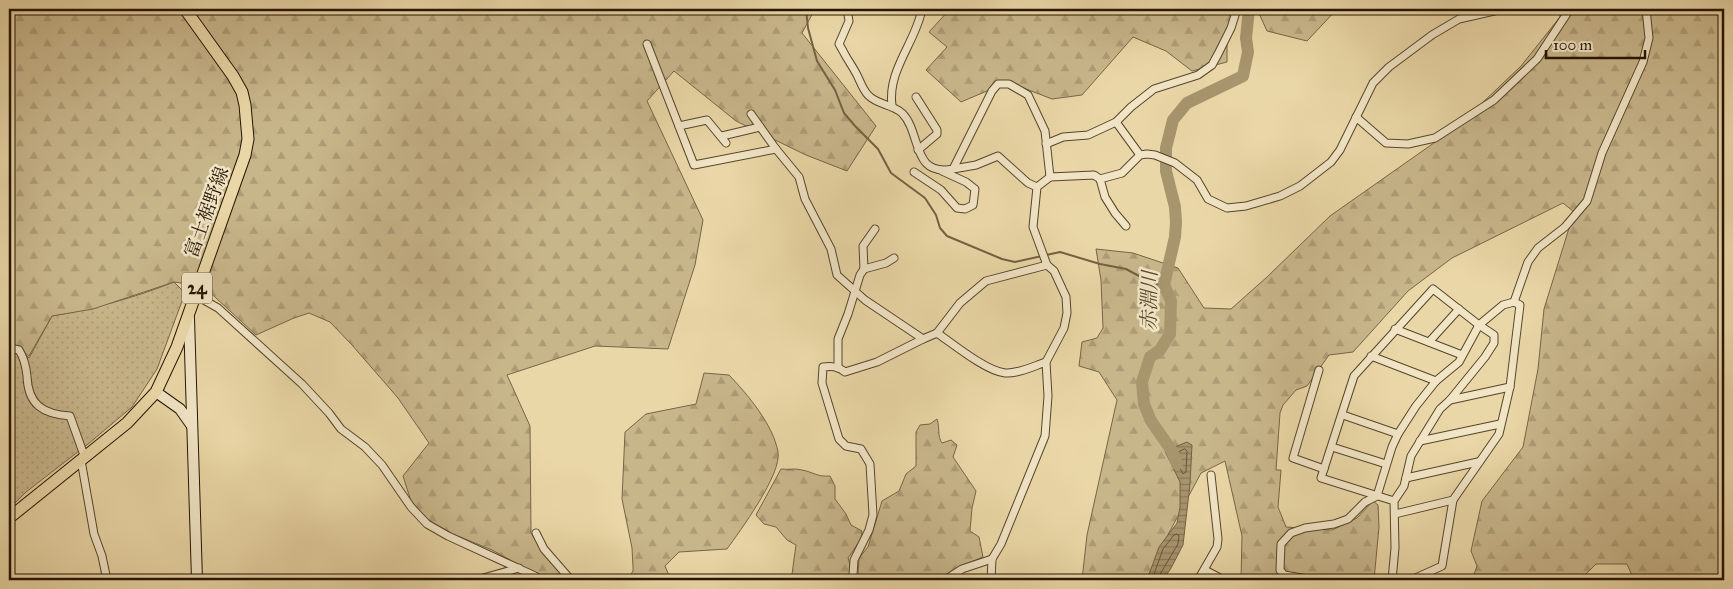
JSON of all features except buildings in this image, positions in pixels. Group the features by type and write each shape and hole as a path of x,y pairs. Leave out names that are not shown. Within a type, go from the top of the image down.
{"main road":[{"name":"富士裾野線","path":"9,518 127,424 156,392 171,362 245,156 248,139 242,92 233,76 185,9"}],"street":[{"path":"847,9 849,21 840,44 867,95 878,102 892,106 903,114 912,130 918,150 926,163 966,182 975,189 972,205 965,209 957,208 941,190 914,172"},
{"path":"892,106 890,96 897,68 920,19 922,9"},
{"path":"1046,144 1063,137 1088,135 1116,122 1154,89 1198,76 1212,65 1231,28 1237,9"},
{"path":"1100,179 1122,173 1140,155 1155,155 1175,163 1197,180 1208,199 1227,208 1246,206 1280,196 1300,186 1331,162 1340,150 1373,83 1389,67 1432,35 1459,19 1503,9"},
{"path":"1356,116 1386,143 1408,144 1435,138 1494,100 1536,59 1570,9"},
{"path":"1514,302 1528,262 1538,248 1566,227 1586,201 1602,153 1643,62 1649,38 1646,9"},
{"path":"647,44 694,165 776,149"},
{"path":"953,169 986,102 998,84 1009,84 1028,95 1045,131 1050,177"},
{"path":"916,97 937,130 937,134 918,150"},
{"path":"751,114 799,177 805,199 832,249 837,275 865,300 923,339"},
{"path":"679,126 708,120 724,139 760,127"},
{"path":"1116,122 1140,155"},
{"path":"942,170 976,165 998,156 1028,183 1037,187"},
{"path":"991,580 992,559 1001,544 1044,436 1048,396 1046,362 1062,333 1068,313 1066,297 1054,272 1046,263 1034,227 1037,187 1050,177 1094,175 1100,179 1105,197 1126,226"},
{"path":"838,368 838,339 860,275 864,269 863,246 875,229"},
{"path":"864,269 894,258"},
{"path":"856,580 853,574 854,560 869,530 873,515 870,464 861,449 846,446 839,439 822,383 823,367 831,366 845,372 878,362 937,334 960,303 986,281 1046,263"},
{"path":"1392,580 1395,548 1394,501 1404,486 1411,456 1440,409 1450,400 1494,343 1494,335 1433,289 1354,376 1322,478 1394,501"},
{"path":"195,295 218,308 302,384 341,429 365,447 382,465 411,507 427,524 448,536 541,580"},
{"path":"1314,580 1284,578 1280,570 1281,544 1292,533 1304,528 1334,524 1348,519 1365,502 1376,496 1398,434 1416,406 1436,381 1459,362 1479,325 1503,305 1514,302 1520,307 1510,387 1499,434 1453,500 1442,566 1411,580"},
{"path":"1429,342 1458,308"},
{"path":"189,312 194,429 197,580"},
{"path":"1396,329 1462,355"},
{"path":"937,334 970,356 993,369 1005,373 1024,370 1046,362"},
{"path":"9,348 19,350 24,357 30,393 34,403 47,412 70,416 83,459 94,534 102,556 107,580"},
{"path":"1371,356 1436,381"},
{"path":"1319,370 1294,458 1324,469"},
{"path":"1450,400 1510,387"},
{"path":"156,392 180,409 194,429"},
{"path":"1343,415 1398,434"},
{"path":"1420,441 1500,424"},
{"path":"1332,446 1386,464"},
{"path":"1406,478 1478,462"},
{"path":"1198,580 1217,547 1218,539 1211,475"},
{"path":"1395,514 1453,500"},
{"path":"536,533 544,549 571,580"},
{"path":"945,580 962,569 992,559"},
{"path":"476,580 519,568"},
{"path":"1205,570 1224,580"}],"green space":[{"path":"9,9 815,9 802,33 876,126 847,171 806,155 736,121 674,71 647,101 703,220 695,265 668,349 595,346 507,375 530,426 531,533 541,549 567,580 547,580 492,550 453,534 428,520 411,501 403,476 429,443 398,398 330,322 309,313 256,335 203,286 174,282 93,309 52,316 29,356 16,346 9,348"},
{"path":"950,9 1239,9 1227,28 1227,62 1192,71 1166,51 1133,37 1082,95 1052,99 1008,82 961,102 926,70 947,47 929,32"},
{"path":"1257,9 1337,9 1307,41 1267,31"},
{"path":"1560,9 1724,9 1724,580 1634,580 1627,564 1596,564 1580,580 1472,580 1477,566 1471,551 1482,501 1523,447 1538,369 1544,309 1574,212 1563,203 1452,258 1408,291 1353,352 1329,355 1307,386 1296,390 1283,405 1280,413 1276,470 1281,470 1278,507 1286,527 1332,530 1357,518 1373,501 1378,505 1379,527 1374,580 1241,580 1242,536 1225,461 1201,473 1146,580 1082,580 1087,535 1117,400 1099,372 1079,366 1082,342 1097,338 1103,328 1101,280 1096,249 1133,253 1178,268 1204,308 1231,309 1330,216 1458,126 1521,66 1560,17"},
{"path":"174,282 185,293 157,369 132,407 26,492 9,509 9,347 16,346 29,358 52,316 113,302"},
{"path":"704,373 729,375 744,391 765,420 778,452 774,474 759,502 727,549 679,552 665,566 671,580 627,580 633,571 633,567 632,548 622,499 625,432 646,414 696,404"},
{"path":"937,419 940,440 942,443 951,440 957,445 953,457 976,491 970,531 979,537 983,557 954,569 938,580 861,580 858,575 859,558 868,547 882,501 899,491 906,474 916,466 916,432 920,425 930,424"},
{"path":"781,469 799,469 818,475 830,476 835,486 835,499 846,514 851,525 862,531 861,539 848,558 855,580 842,580 840,574 816,581 792,574 796,545 787,540 776,527 764,524 756,515"}],"water":[{"path":"1187,442 1192,445 1190,484 1183,545 1170,570 1162,580 1147,580 1159,547 1177,523 1180,507 1180,482 1165,451"}],"waterway":[{"path":"806,9 808,28 817,61 835,90 844,113 878,149 891,173 925,198 936,215 940,228 947,236 1002,259 1015,262 1060,252 1100,264 1126,269 1149,284 1164,285"},
{"name":"赤淵川","path":"1177,464 1172,451 1151,421 1144,404 1142,382 1150,357 1160,350 1170,334 1171,301 1164,285 1175,237 1176,222 1175,207 1166,171 1166,148 1173,120 1187,103 1243,76 1248,52 1246,38 1249,9"}]}
